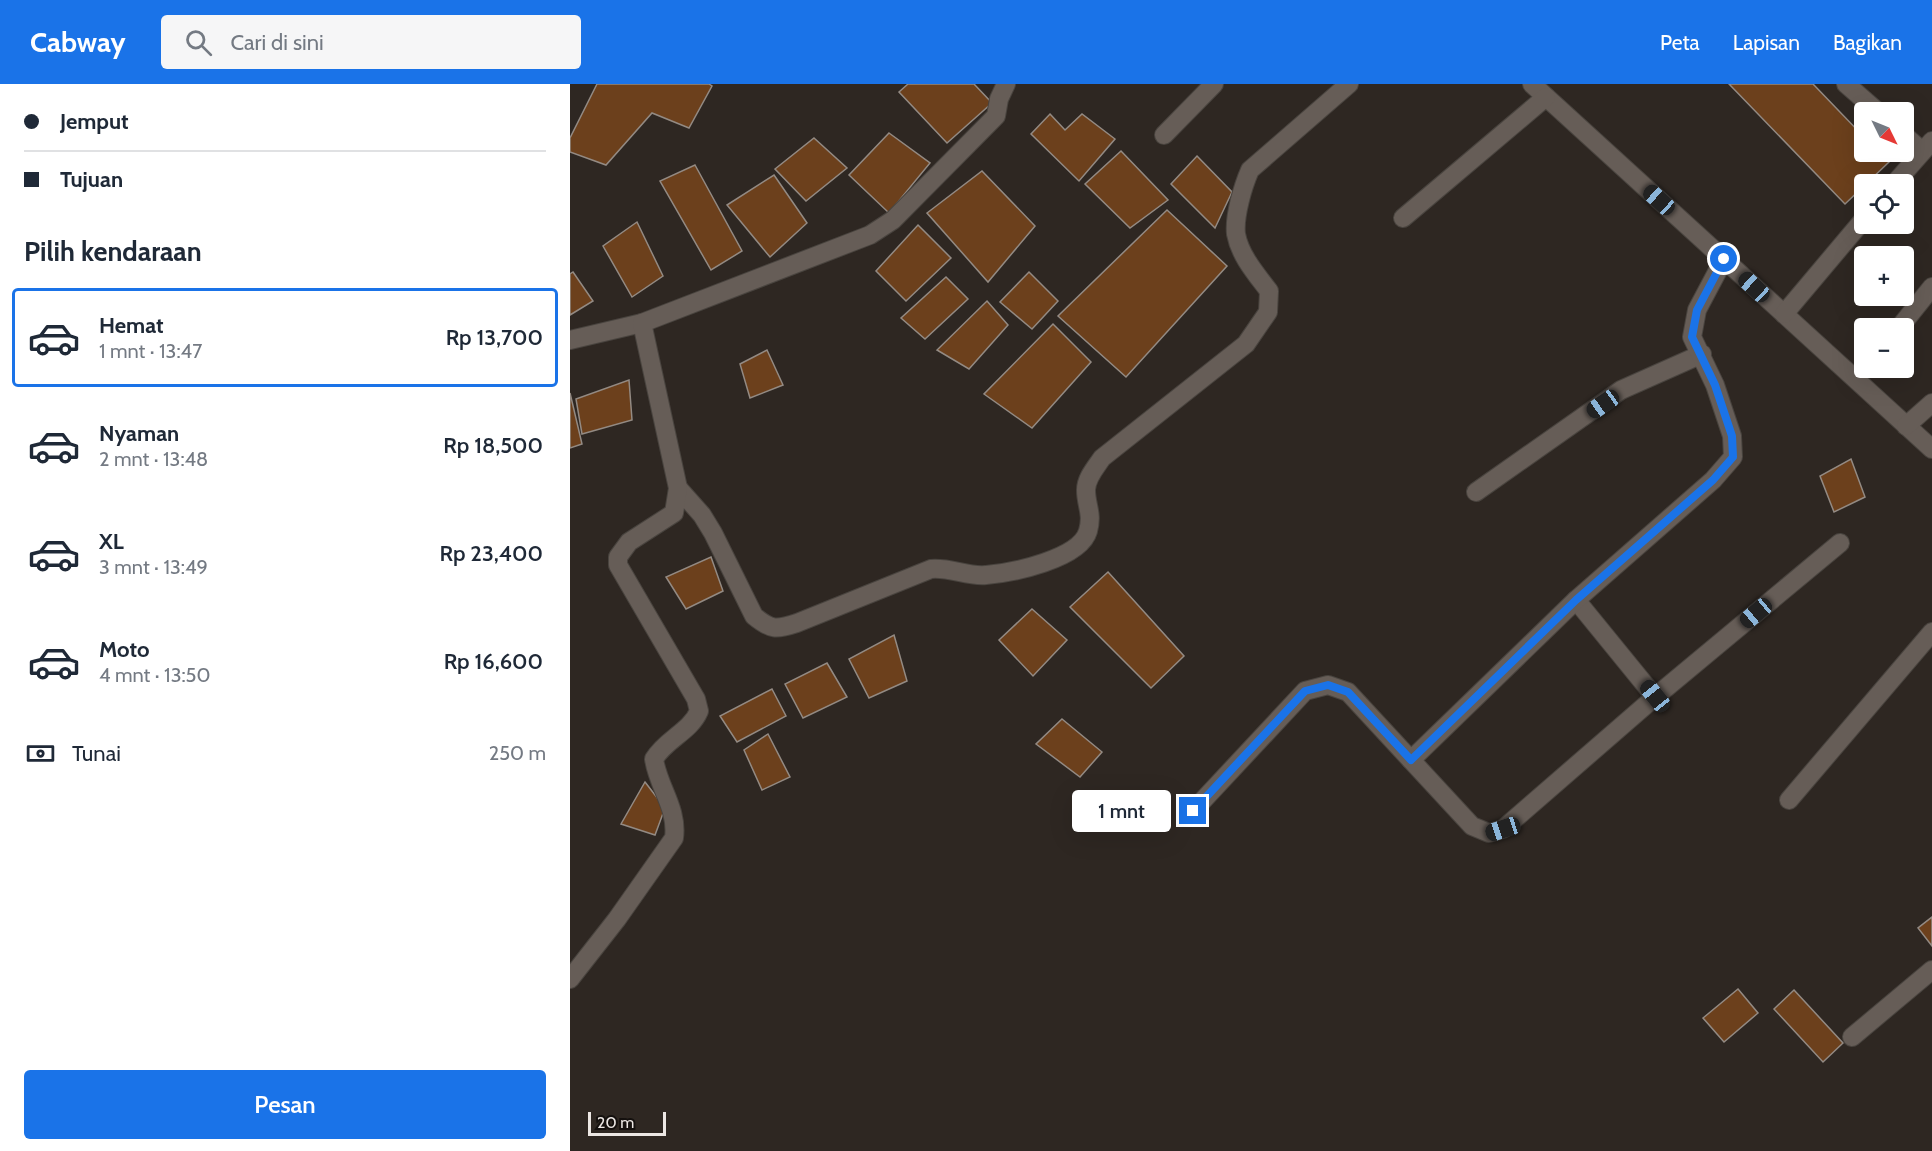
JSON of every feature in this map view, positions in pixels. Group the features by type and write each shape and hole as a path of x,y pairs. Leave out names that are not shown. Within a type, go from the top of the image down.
{"street":[{"path":"570,340 642,323 870,235 893,220 996,116 999,99 1006,84"},
{"path":"1164,135 1214,84"},
{"path":"678,488 702,515 754,616 767,627 782,628 797,623 931,569 946,568 984,576 1055,560 1077,546 1087,533 1090,510 1086,490 1089,477 1102,458 1246,344 1268,312 1269,291 1248,263 1236,234 1242,190 1250,170 1349,84"},
{"path":"1532,84 1784,314 1854,367"},
{"path":"1846,84 1867,102"},
{"path":"1403,218 1546,97"},
{"path":"1903,174 1927,146"},
{"path":"1784,314 1854,231"},
{"path":"1411,760 1576,600 1713,480 1733,457 1732,436 1715,385 1692,337 1697,310 1724,259"},
{"path":"1907,318 1932,287"},
{"path":"570,979 612,926 674,838 676,825 674,811 656,772 654,759 660,749 694,721 699,711 696,699 618,565 618,557 628,542 674,513 678,502 678,488 642,323"},
{"path":"1476,492 1621,390 1702,354"},
{"path":"1866,378 1906,426 1932,449"},
{"path":"1906,426 1932,403"},
{"path":"1193,811 1305,691 1328,685 1348,692 1472,826 1489,833 1503,829 1655,696 1840,543"},
{"path":"1576,600 1655,696"},
{"path":"1789,800 1932,632"},
{"path":"1852,1037 1932,970"}],"building":[{"path":"597,84 709,84 712,86 689,128 652,113 606,165 570,152 570,138"},
{"path":"908,84 974,84 992,103 947,143 899,92"},
{"path":"1729,84 1813,84 1854,127 1854,162 1889,162 1876,174 1854,174 1854,195 1845,204"},
{"path":"1050,114 1065,130 1082,114 1115,139 1079,181 1031,134"},
{"path":"889,133 930,163 889,213 849,175"},
{"path":"814,138 847,168 806,201 775,169"},
{"path":"1121,151 1168,200 1130,228 1085,184"},
{"path":"1197,156 1232,192 1215,228 1171,184"},
{"path":"695,165 742,251 711,270 660,181"},
{"path":"982,171 1035,226 988,282 927,213"},
{"path":"774,175 807,223 770,257 727,205"},
{"path":"1167,210 1227,266 1126,377 1058,316"},
{"path":"637,222 663,276 632,297 603,246"},
{"path":"918,225 951,258 906,301 876,271"},
{"path":"573,272 593,301 570,315 570,274"},
{"path":"1029,272 1058,301 1032,329 1000,302"},
{"path":"946,277 968,299 925,339 901,318"},
{"path":"987,301 1008,325 969,369 937,350"},
{"path":"1053,324 1091,362 1032,428 984,394"},
{"path":"767,350 783,385 750,398 740,364"},
{"path":"629,380 632,420 582,434 576,399"},
{"path":"570,393 582,444 570,448"},
{"path":"1851,459 1865,497 1834,512 1820,476"},
{"path":"711,557 723,591 686,609 666,577"},
{"path":"1108,572 1184,656 1151,688 1070,607"},
{"path":"1032,609 1067,640 1033,676 999,640"},
{"path":"894,635 907,681 869,698 849,659"},
{"path":"827,663 847,697 803,718 785,684"},
{"path":"772,689 786,716 737,742 720,716"},
{"path":"1062,719 1102,752 1080,777 1036,744"},
{"path":"768,734 790,777 762,790 744,750"},
{"path":"645,782 665,808 655,835 621,824"},
{"path":"1932,917 1932,946 1918,928"},
{"path":"1738,989 1758,1013 1724,1042 1703,1018"},
{"path":"1794,990 1843,1043 1823,1062 1774,1009"}],"route":[{"path":"1193,811 1305,691 1328,685 1348,692 1411,760 1576,600 1723,470 1733,457 1732,436 1715,385 1692,337 1697,310 1724,259"}]}
